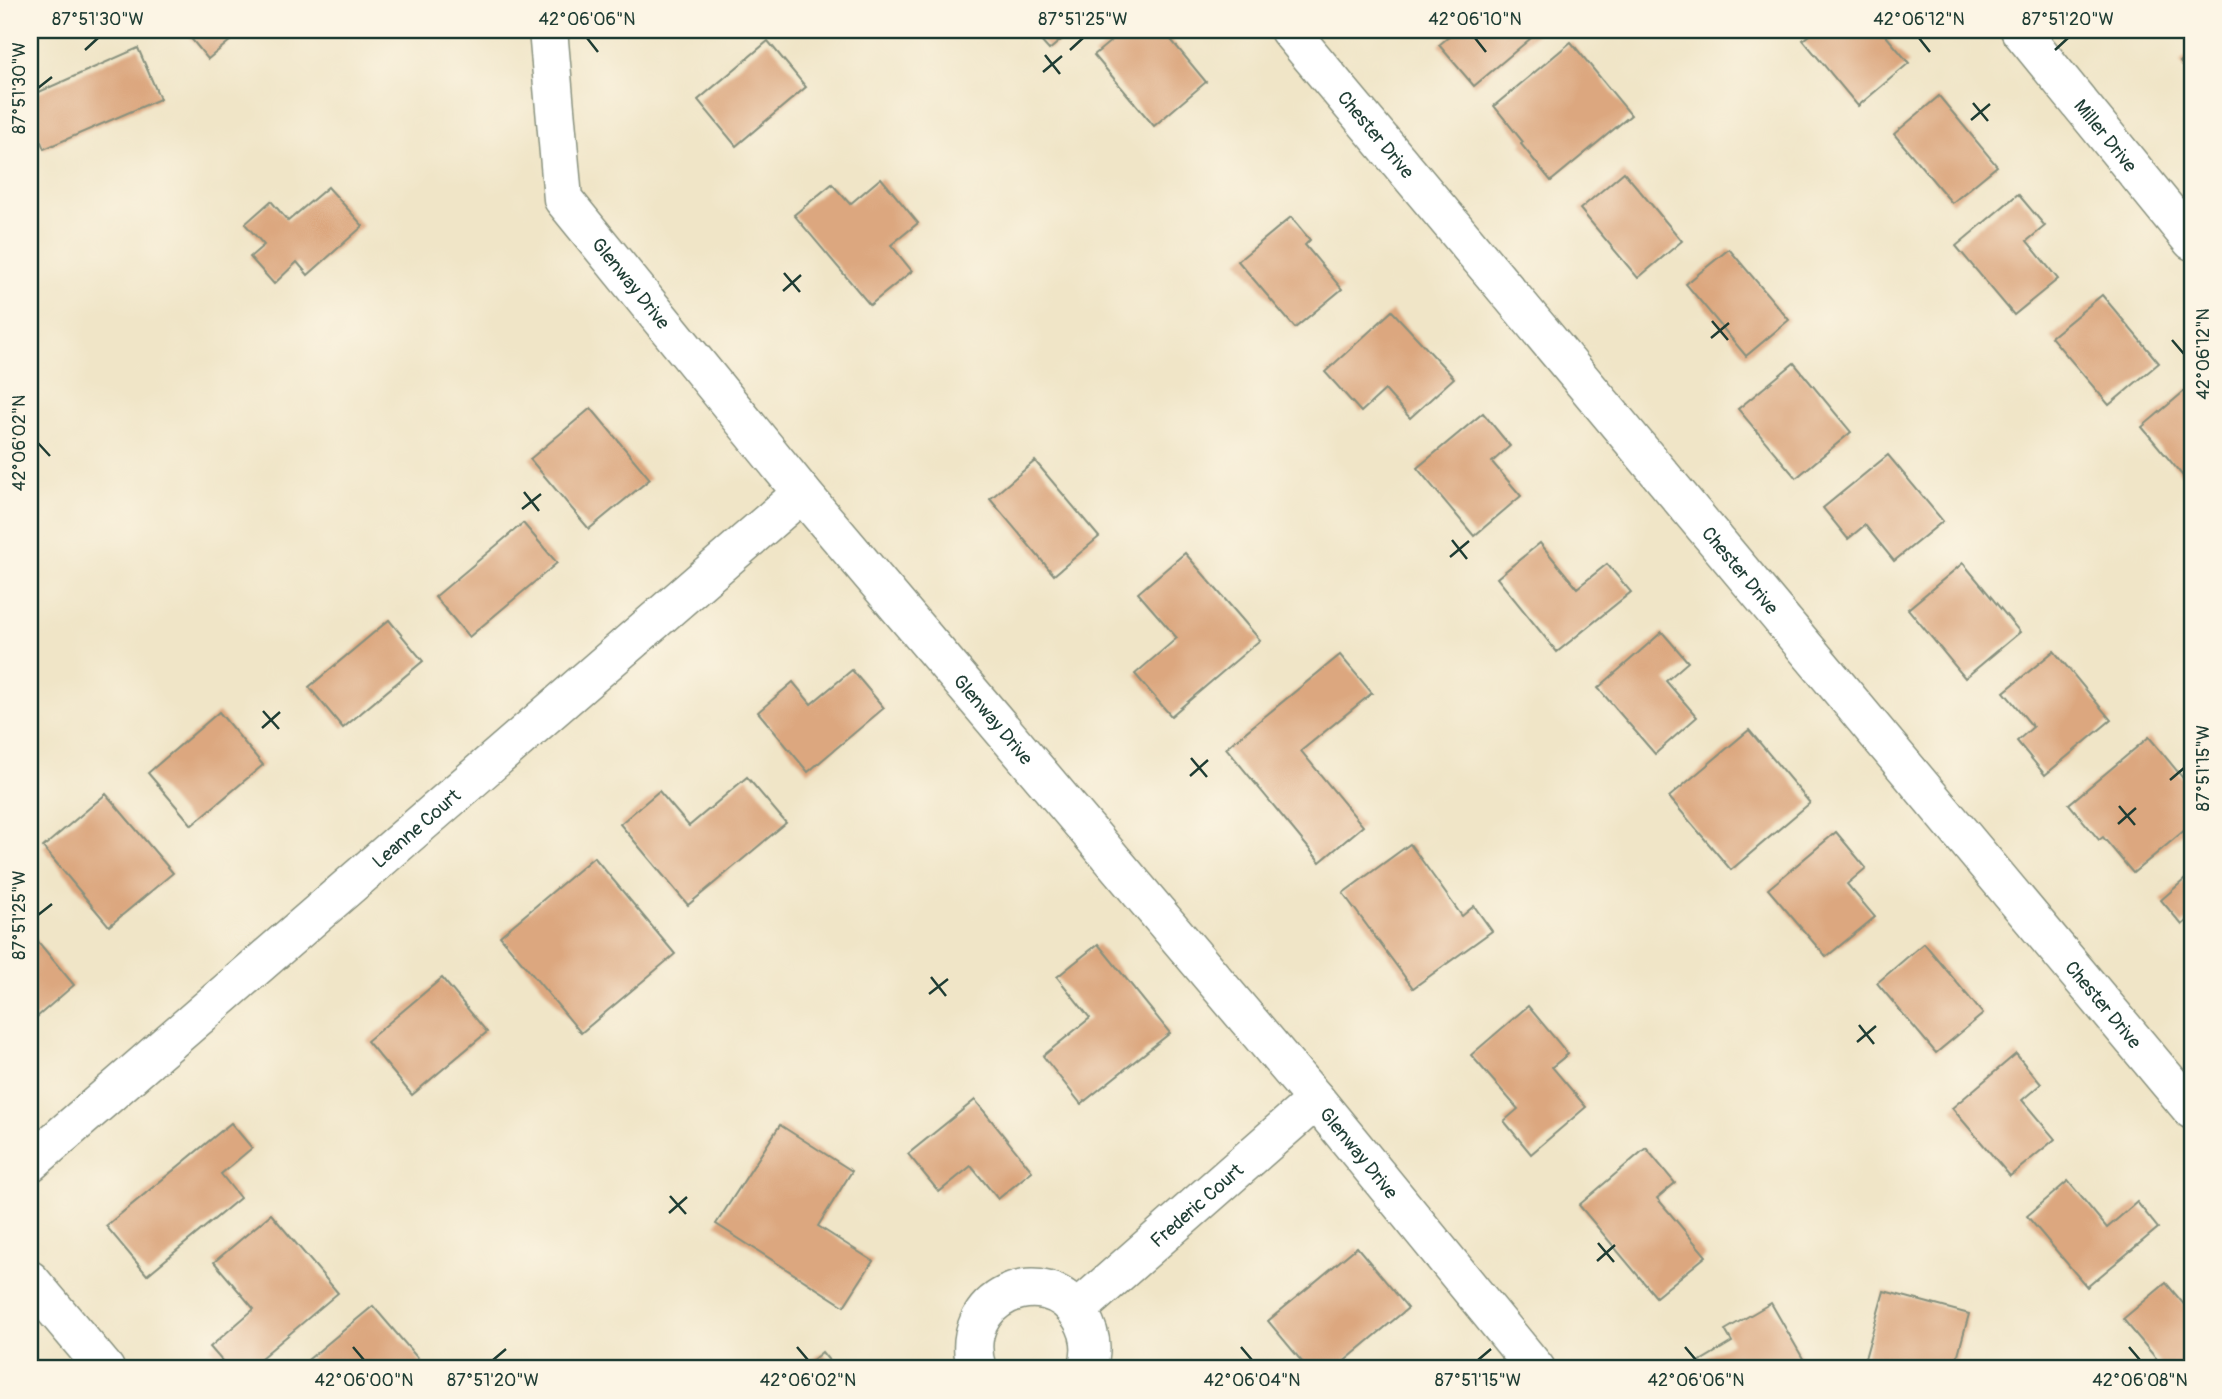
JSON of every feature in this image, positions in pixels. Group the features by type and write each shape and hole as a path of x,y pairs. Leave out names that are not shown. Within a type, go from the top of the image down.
{"street":[{"name":"Glenway Drive","path":"548,30 563,199 802,493 1317,1100 1536,1369"},
{"name":"Chester Drive","path":"1289,30 2192,1110"},
{"name":"Miller Drive","path":"2020,30 2192,241"},
{"name":"Leanne Court","path":"30,1163 802,493"},
{"name":"Frederic Court","path":"1077,1310 1317,1100"},
{"path":"30,1280 105,1369"},
{"path":"977,1369 973,1357 973,1338 979,1320 991,1305 1006,1294 1025,1289 1044,1290 1062,1297 1077,1310 1087,1327 1091,1347 1087,1369"}],"building":[{"path":"184,30 243,30 208,59"},
{"path":"1031,30 1073,30 1049,50"},
{"path":"1124,30 1163,30 1206,82 1154,126 1094,55"},
{"path":"1454,30 1534,30 1537,33 1474,86 1439,45 1456,31"},
{"path":"1815,30 1881,30 1909,63 1858,106 1803,40"},
{"path":"2149,30 2163,30 2154,37"},
{"path":"768,41 806,87 736,146 698,100"},
{"path":"1571,42 1631,115 1551,181 1494,106"},
{"path":"138,48 160,99 44,149 30,117 30,96"},
{"path":"2192,51 2192,76 2180,62"},
{"path":"1939,96 1997,166 1952,203 1894,134"},
{"path":"1624,172 1682,241 1638,278 1580,209"},
{"path":"881,178 918,223 891,245 912,271 870,305 794,215 832,184 850,204"},
{"path":"328,187 363,226 308,275 297,262 274,284 250,257 264,245 245,224 271,201 288,221"},
{"path":"2018,194 2045,226 2027,241 2058,279 2014,315 1956,246"},
{"path":"1291,217 1310,240 1305,245 1342,289 1295,328 1238,261"},
{"path":"1729,249 1789,320 1746,356 1686,284"},
{"path":"2102,295 2159,363 2109,405 2051,337"},
{"path":"1392,311 1454,378 1410,418 1385,390 1361,412 1325,372"},
{"path":"1794,363 1851,432 1796,478 1738,409"},
{"path":"2188,388 2192,393 2192,487 2142,427"},
{"path":"591,408 650,479 589,529 530,459"},
{"path":"1483,413 1510,446 1492,462 1521,496 1474,536 1417,468"},
{"path":"1888,455 1943,521 1894,561 1865,525 1848,539 1823,508"},
{"path":"1035,461 1099,537 1054,575 990,499"},
{"path":"523,523 557,563 469,637 435,597"},
{"path":"1540,543 1577,588 1607,564 1631,592 1557,652 1497,578"},
{"path":"1185,553 1260,640 1171,716 1135,674 1177,638 1138,593"},
{"path":"1963,563 2020,632 1965,678 1908,609"},
{"path":"389,620 423,661 343,728 309,687"},
{"path":"1662,632 1688,662 1666,681 1697,717 1655,754 1598,688"},
{"path":"2054,651 2111,720 2045,775 2017,741 2033,727 2004,692"},
{"path":"1340,655 1372,693 1301,751 1363,826 1320,862 1226,748"},
{"path":"852,670 884,708 808,772 758,712 793,682 811,704"},
{"path":"219,712 263,765 192,825 148,773"},
{"path":"1749,730 1810,803 1731,870 1669,797"},
{"path":"2149,737 2192,789 2192,824 2133,873 2103,837 2099,840 2069,804"},
{"path":"747,777 786,823 688,905 620,824 659,791 689,826"},
{"path":"106,794 173,873 109,926 43,847"},
{"path":"1836,832 1866,868 1847,884 1875,917 1826,957 1768,889"},
{"path":"1410,844 1462,916 1474,906 1492,931 1413,988 1343,893"},
{"path":"594,857 675,954 581,1033 500,936"},
{"path":"2192,873 2192,916 2182,925 2161,900"},
{"path":"30,932 74,985 30,1023"},
{"path":"1924,943 1983,1014 1936,1053 1877,983"},
{"path":"1098,944 1170,1033 1081,1104 1043,1056 1090,1018 1057,977"},
{"path":"442,978 487,1032 412,1095 367,1041"},
{"path":"1528,1006 1568,1054 1552,1067 1586,1107 1531,1154 1504,1121 1518,1109 1471,1055"},
{"path":"2016,1054 2041,1084 2022,1100 2055,1139 2010,1176 1952,1108"},
{"path":"975,1100 1032,1171 998,1199 971,1166 939,1192 908,1154"},
{"path":"231,1123 252,1148 221,1174 240,1198 147,1275 106,1226"},
{"path":"780,1125 852,1171 818,1226 873,1261 844,1306 716,1224"},
{"path":"1646,1148 1675,1183 1657,1198 1706,1256 1656,1297 1579,1205"},
{"path":"2068,1181 2107,1228 2137,1202 2158,1228 2087,1287 2027,1216"},
{"path":"271,1214 338,1293 248,1369 229,1369 210,1347 254,1309 214,1262"},
{"path":"1357,1247 1408,1308 1335,1369 1308,1369 1268,1321"},
{"path":"2166,1283 2192,1314 2192,1369 2165,1369 2123,1319"},
{"path":"1884,1291 1969,1314 1954,1369 1911,1366 1910,1369 1862,1369"},
{"path":"1771,1303 1809,1369 1696,1369 1694,1365 1732,1342 1725,1330"},
{"path":"373,1306 427,1369 297,1369"},
{"path":"822,1352 836,1369 802,1369"}]}
